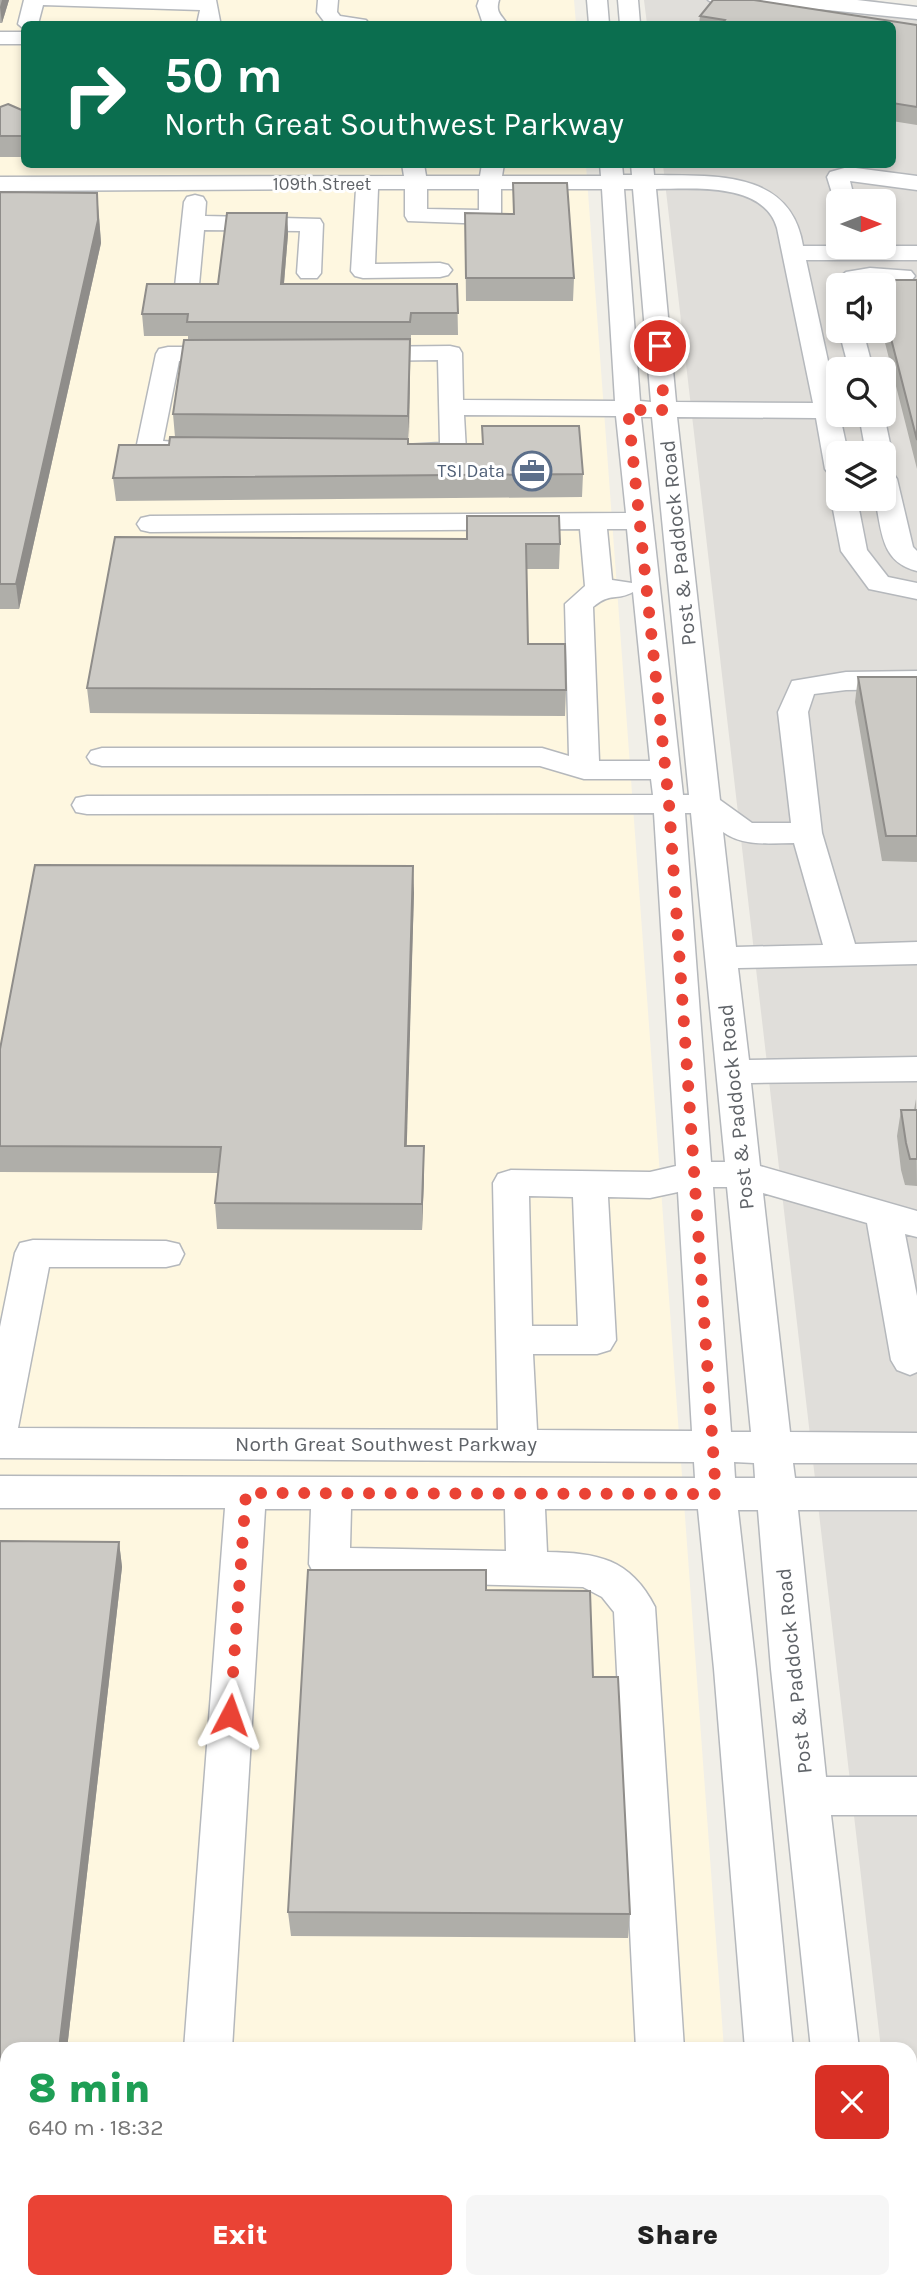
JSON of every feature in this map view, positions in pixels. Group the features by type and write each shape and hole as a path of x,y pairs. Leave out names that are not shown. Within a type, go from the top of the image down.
{"street":[{"path":"29,21 34,0"},
{"path":"48,0 209,4 210,21"},
{"path":"328,0 327,12 334,21"},
{"path":"489,0 487,6 492,21"},
{"path":"597,0 599,21"},
{"path":"628,0 630,21"},
{"path":"718,0 804,0 858,4 917,13"},
{"path":"0,38 21,38"},
{"path":"0,168 65,170 73,192"},
{"name":"Post & Paddock Road","path":"611,173 628,410 669,804 716,1494 735,1669 768,2042"},
{"name":"109th Street","path":"0,184 73,192 163,174 197,184 246,174 328,174 367,183 414,174 642,173 719,184 764,195 785,218 826,406"},
{"name":"Post & Paddock Road","path":"642,173 806,1796 834,2042"},
{"path":"414,174 416,216"},
{"path":"365,217 490,217 491,174"},
{"path":"841,189 838,177 848,174 917,183"},
{"path":"367,183 363,271 440,270"},
{"path":"186,296 197,184"},
{"path":"193,223 312,224 309,273"},
{"path":"793,253 826,251"},
{"path":"896,276 914,276 911,253"},
{"path":"343,354 450,353 453,451 384,450"},
{"path":"218,450 149,449 169,354 249,354"},
{"path":"451,407 826,411"},
{"path":"846,511 854,551 879,583 917,592"},
{"path":"891,511 900,551 917,563"},
{"path":"593,521 599,588"},
{"path":"150,524 640,521"},
{"path":"584,770 579,604 599,588 647,587"},
{"path":"842,955 807,834 793,712 802,687 846,681 917,680"},
{"path":"102,757 542,757 584,770 665,771"},
{"path":"87,805 705,804 745,834 807,834"},
{"path":"721,958 917,953"},
{"path":"732,1072 917,1069"},
{"path":"518,1445 513,1340 511,1183 650,1185 695,1175 743,1174 901,1219 909,1360"},
{"path":"513,1340 597,1340 590,1185"},
{"path":"0,1425 33,1253 166,1254"},
{"name":"North Great Southwest Parkway","path":"0,1443 917,1448"},
{"path":"0,1492 917,1494"},
{"path":"208,2042 246,1493"},
{"path":"331,1493 328,1564 589,1570 616,1585 634,1607 660,2042"},
{"path":"525,1494 527,1569"},
{"path":"806,1796 917,1796"}],"shaded area":[{"path":"0,0 574,0 576,21 21,21 21,168 586,168 723,2042 0,2042"},
{"path":"644,0 874,0 917,8 917,2042 880,2042 663,168 896,168 896,21 647,21"}],"building":[{"path":"713,0 754,0 891,21 724,21 700,16"},
{"path":"896,22 917,25 917,107 896,104"},
{"path":"8,104 21,110 21,136 0,136 0,107"},
{"path":"513,183 567,183 574,278 466,278 465,213 514,214"},
{"path":"0,192 97,193 98,220 16,584 0,584"},
{"path":"227,213 287,213 281,284 457,284 458,313 411,313 410,322 187,322 188,314 142,314 147,284 218,284"},
{"path":"896,280 917,280 917,440 896,357 892,343 896,343"},
{"path":"410,339 408,416 173,414 184,340"},
{"path":"482,426 579,426 583,474 113,478 119,445 169,445 170,437 408,439 408,444 483,444"},
{"path":"467,516 559,516 560,544 526,544 528,644 565,644 566,690 87,688 115,537 467,539"},
{"path":"858,677 917,677 917,836 886,836"},
{"path":"35,865 413,866 405,1146 424,1146 422,1204 215,1203 221,1147 0,1146 0,1049"},
{"path":"901,1110 917,1110 917,1159 910,1159"},
{"path":"0,1541 119,1542 60,2042 0,2042"},
{"path":"308,1570 486,1570 486,1590 590,1591 593,1677 618,1677 630,1914 288,1912"}],"place":[{"name":"TSI Data","path":"532,471"}],"route":[{"path":"230,1715 246,1493 716,1494 669,804 628,410 664,410 660,346"}]}
